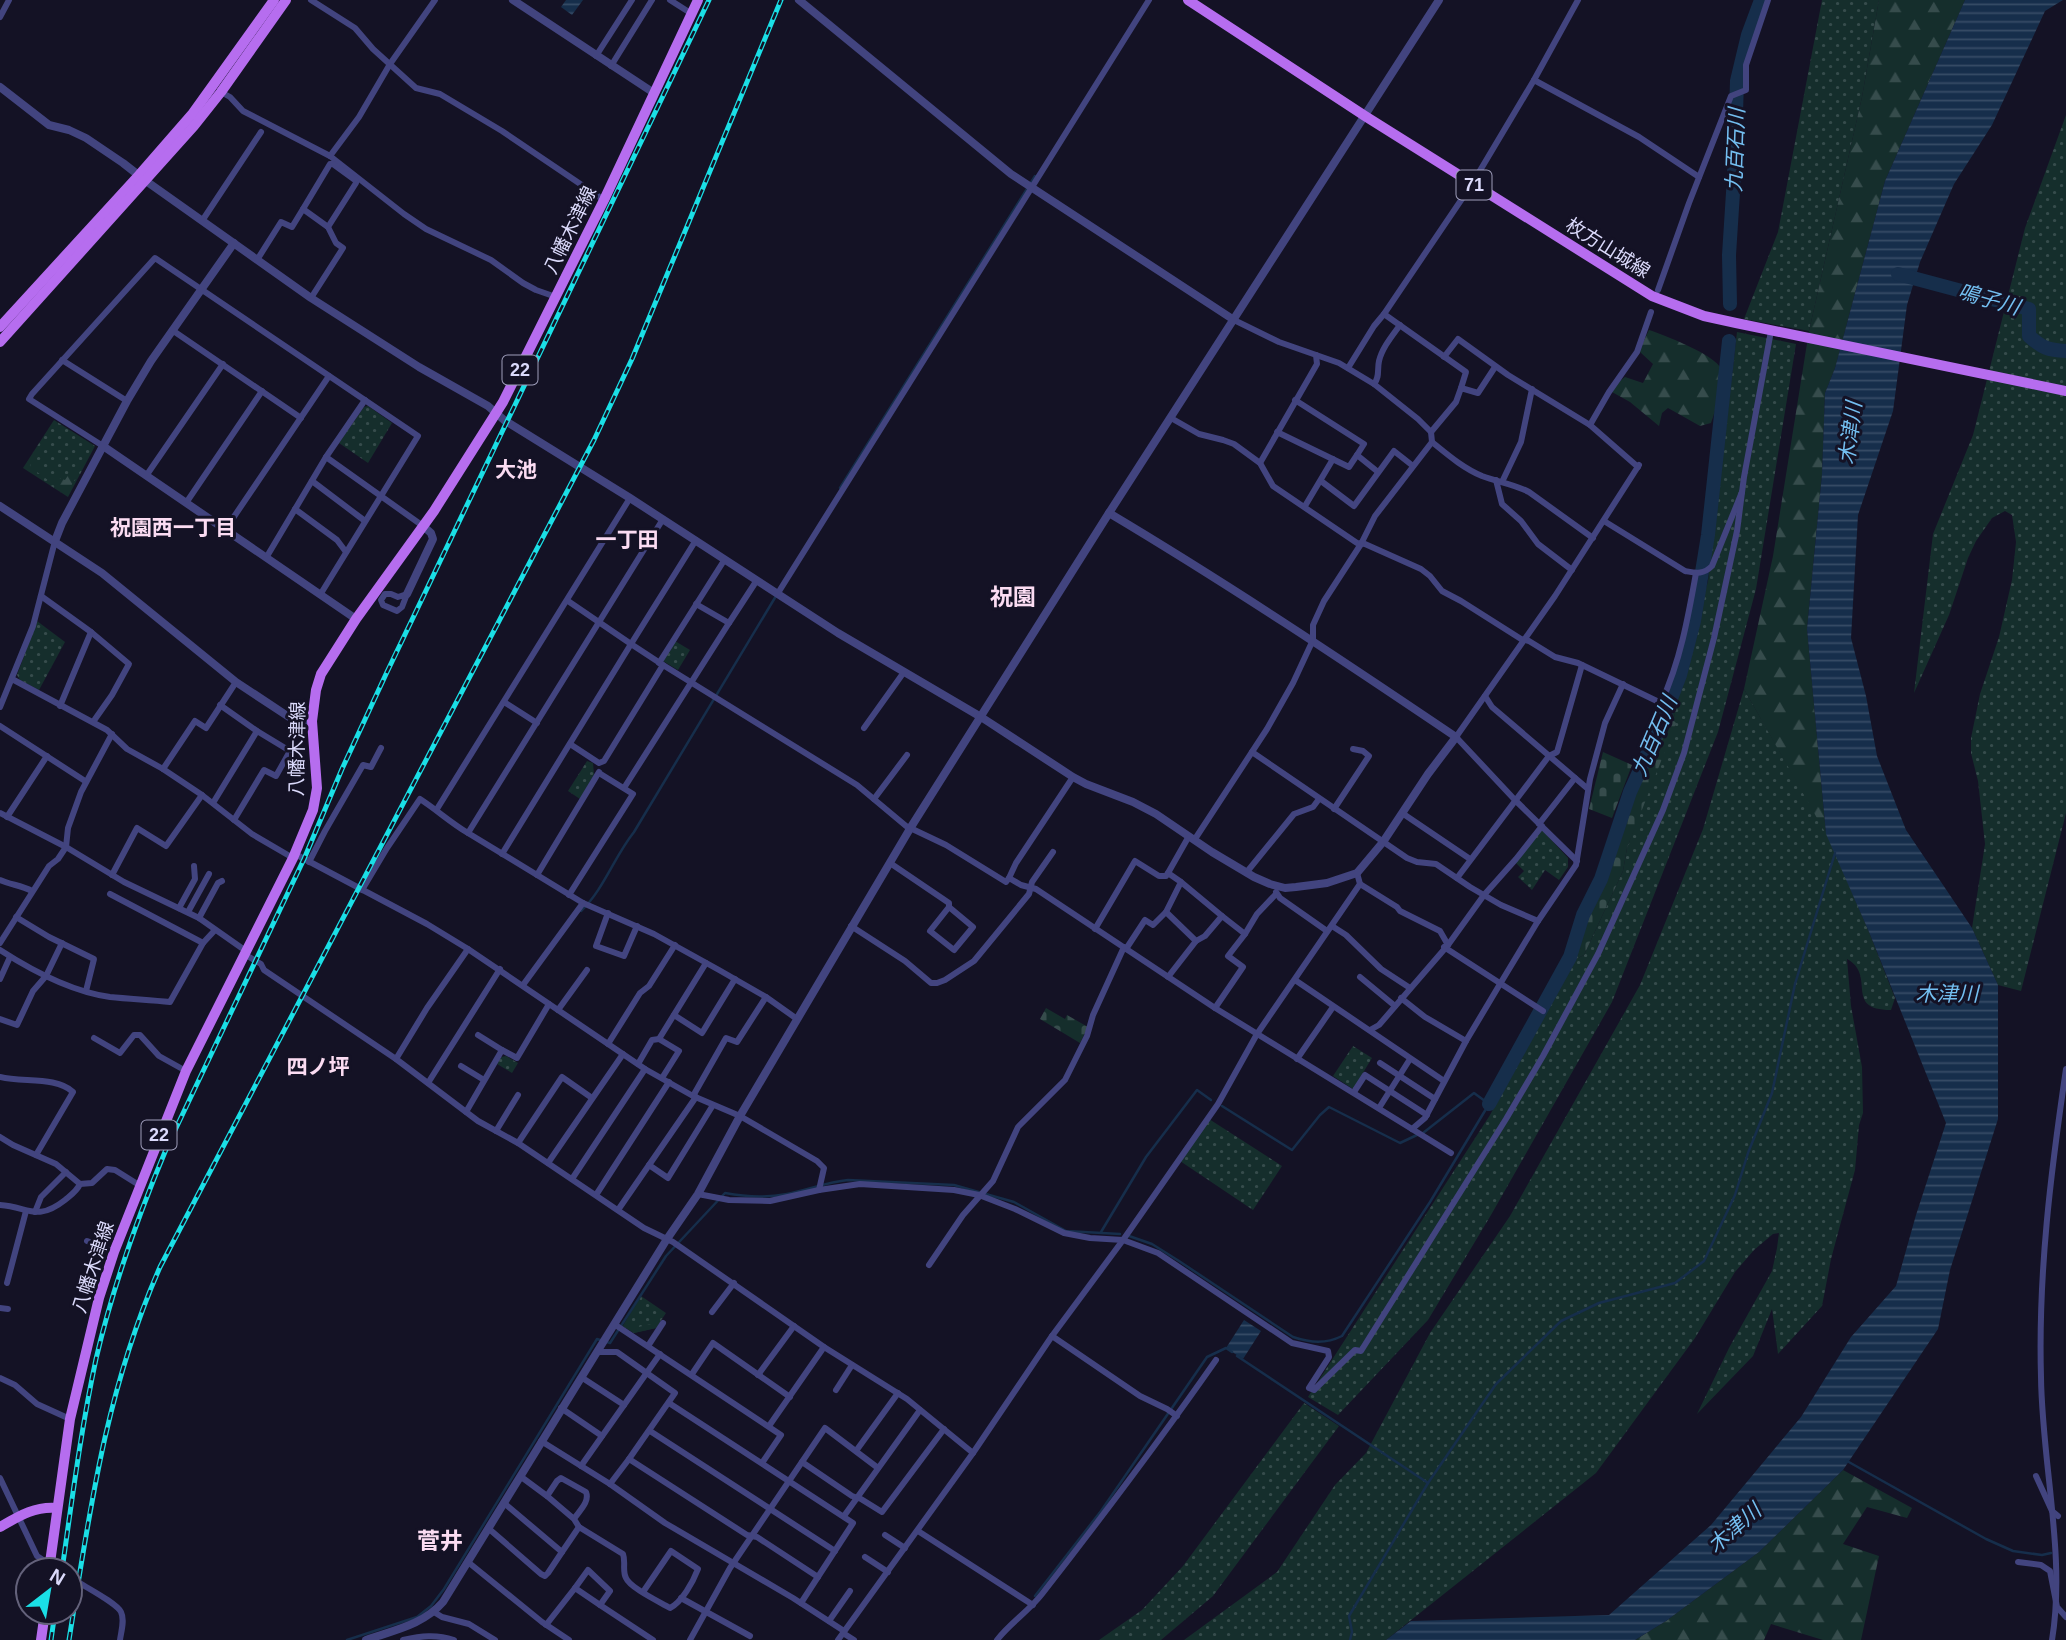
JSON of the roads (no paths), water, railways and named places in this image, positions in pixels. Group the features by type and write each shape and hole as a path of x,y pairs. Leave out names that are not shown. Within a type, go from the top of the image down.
{"main road":[{"path":"0,327 143,178 274,0"},
{"path":"0,342 221,92 286,0"},
{"name":"八幡木津線","path":"54,1556 57,1508 71,1419 87,1344 114,1252 186,1071 294,856 313,810 316,796 312,721 321,674 356,619 423,526 515,380 698,0"},
{"name":"枚方山城線","path":"1188,0 1472,184 1652,296 1704,316 2066,391"},
{"path":"0,1527 33,1510 57,1508"}],"street":[{"path":"0,17 9,0"},
{"path":"311,0 355,28 373,49 416,88 440,94 502,131 604,200"},
{"path":"330,156 359,117 390,64 435,0"},
{"path":"513,0 654,93"},
{"path":"596,56 632,0"},
{"path":"611,66 652,0"},
{"path":"670,0 692,14"},
{"path":"799,0 946,122 1031,188 1234,320 1268,337 1348,368 1374,384 1431,432 1432,442 1376,516 1324,601 1313,625 1313,640 1293,683 1252,752 1166,876 1159,876 1135,861 1095,929"},
{"path":"778,593 1149,0"},
{"path":"366,1640 419,1622 443,1602 561,1408 698,1194 740,1116 911,827 1438,0"},
{"path":"1348,368 1472,184 1578,0"},
{"path":"1658,290 1731,96 1746,90 1746,65 1768,0"},
{"path":"1534,80 1639,137 1699,177"},
{"path":"0,87 50,125 86,138 311,298 418,367 496,412 504,420 696,540 838,634 981,717 1073,776 1133,802 1276,890 1329,929 1355,943 1381,969 1410,988"},
{"path":"221,92 243,111 330,156 426,229 491,260 523,283 556,297"},
{"path":"202,220 261,132"},
{"path":"257,260 281,222 292,227 330,164 356,178"},
{"path":"328,227 356,183 356,178"},
{"path":"303,209 328,227 336,243 344,248 311,298"},
{"path":"0,707 33,626 62,523 127,401 172,330 234,243"},
{"path":"320,595 418,436 155,258 29,399 103,446 320,595 356,619"},
{"path":"1590,425 1637,352 1651,312"},
{"path":"1384,314 1466,372 1456,402 1431,432"},
{"path":"1374,384 1378,379 1379,360 1383,350 1400,325"},
{"path":"172,330 301,418"},
{"path":"698,1194 770,1201 860,1184 954,1190 979,1195 1015,1209 1063,1233 1123,1240 1158,1253 1292,1343 1328,1352 1329,1357 1309,1388 1314,1390 1355,1350 1361,1350 1499,1130 1598,954 1625,896 1684,753 1714,638 1737,531 1774,331"},
{"path":"1215,1008 1243,967 1228,956 1276,890 1327,883 1357,873 1383,842 1525,640 1638,466 1590,425 1495,367 1458,339 1444,357"},
{"path":"1260,463 1317,364 1316,355"},
{"path":"62,360 127,401"},
{"path":"146,476 223,364"},
{"path":"1461,388 1478,393 1495,367"},
{"path":"225,530 329,376"},
{"path":"1532,389 1521,442 1499,481 1502,504 1521,521 1538,544 1572,570"},
{"path":"186,503 262,391"},
{"path":"266,558 326,457 365,400"},
{"path":"1277,432 1349,467 1364,444 1295,400"},
{"path":"1171,418 1199,434 1234,444 1260,463 1273,486 1339,531 1361,544 1421,569 1442,591 1525,640 1555,657 1581,665 1661,703 1679,655 1696,573"},
{"path":"1432,442 1463,466 1529,492 1593,538"},
{"path":"1321,481 1354,506 1394,451 1413,466"},
{"path":"1357,455 1378,472"},
{"path":"326,457 431,533 433,539 403,595 402,606 399,610 394,610 381,602 385,594 403,595"},
{"path":"1305,506 1334,459"},
{"path":"312,481 365,521"},
{"path":"1604,521 1685,570 1705,572 1712,566 1743,490"},
{"path":"436,809 630,498"},
{"path":"0,506 119,586 236,682 289,717 312,721"},
{"path":"295,509 337,540 346,552"},
{"path":"1109,513 1313,640 1456,737 1577,861"},
{"path":"468,833 663,519"},
{"path":"502,854 696,540"},
{"path":"599,763 604,761 724,559"},
{"path":"624,788 757,580"},
{"path":"41,596 129,664 113,695 93,722"},
{"path":"568,601 661,664 857,785 906,826 946,845 1006,882 1073,776"},
{"path":"696,604 729,624"},
{"path":"60,706 91,632"},
{"path":"1457,877 1549,756 1557,752 1581,665"},
{"path":"864,728 904,672"},
{"path":"12,679 93,722 127,749 202,795 263,841 427,924 523,985 645,1069 695,1097 740,1116 817,1161 824,1168 819,1190"},
{"path":"163,769 195,721 206,728 236,682"},
{"path":"1412,1129 1427,1115 1466,1041 1576,865 1588,789 1605,723 1623,684"},
{"path":"1485,696 1493,707 1588,789"},
{"path":"504,702 537,723"},
{"path":"220,705 257,732 290,751 275,776 264,770 234,820"},
{"path":"0,726 85,781"},
{"path":"213,803 257,732"},
{"path":"0,943 48,866 58,859 66,847 68,828 85,781 111,734"},
{"path":"570,744 599,763"},
{"path":"309,862 363,765 371,766 381,748"},
{"path":"1334,809 1369,756 1353,748"},
{"path":"1252,752 1408,858 1436,864 1484,895 1538,922"},
{"path":"874,799 907,755"},
{"path":"47,756 4,815 66,847 112,875 199,918 261,964 264,970 396,1059 466,1112 572,1178 644,1228 673,1241 824,1348 898,1393 973,1453"},
{"path":"537,875 599,773 599,763"},
{"path":"569,895 633,794 599,773"},
{"path":"1370,1030 1379,1025 1446,946 1484,895 1516,859 1575,778"},
{"path":"112,875 137,828 166,846 202,795"},
{"path":"362,890 421,799 468,833 569,895 675,945 797,1019"},
{"path":"1246,873 1294,814 1313,807 1319,799"},
{"path":"1402,813 1471,859"},
{"path":"851,926 905,961 929,982 937,983 974,961 1029,894 1030,886 1053,852"},
{"path":"890,863 949,903 949,907 973,927 954,950 930,931 949,907"},
{"path":"179,908 195,878 194,866"},
{"path":"1168,873 1245,934"},
{"path":"1357,873 1360,884 1400,911 1440,931 1446,946 1543,1011"},
{"path":"188,912 209,874"},
{"path":"1009,878 1036,889 1215,1008 1451,1153"},
{"path":"0,880 32,891"},
{"path":"199,918 218,883 222,881"},
{"path":"929,1265 963,1215 993,1181 1018,1127 1065,1080 1125,948 1144,920 1153,925 1166,912 1181,882"},
{"path":"842,1635 1218,1104 1257,1034 1360,884"},
{"path":"110,894 203,943"},
{"path":"142,909 150,895"},
{"path":"523,985 583,903"},
{"path":"1166,912 1196,942"},
{"path":"608,913 596,946 624,956 637,926"},
{"path":"1168,976 1222,916"},
{"path":"16,917 94,959 86,991"},
{"path":"0,950 46,976 86,991 109,997 170,1002 203,943 215,930"},
{"path":"0,1019 17,1025 33,991 46,976 62,943"},
{"path":"608,1044 675,945"},
{"path":"396,1059 468,949"},
{"path":"0,978 10,957"},
{"path":"659,1039 706,963"},
{"path":"428,1083 500,970"},
{"path":"558,1010 587,970"},
{"path":"1360,977 1395,1006"},
{"path":"674,1015 702,1033 735,979"},
{"path":"1295,980 1444,1081"},
{"path":"618,1210 695,1097 726,1038 737,1042 766,998"},
{"path":"1401,999 1466,1041"},
{"path":"478,1035 517,1058 549,1004"},
{"path":"1297,1059 1334,1006"},
{"path":"94,1038 120,1054 129,1038 139,1035 159,1056 186,1071"},
{"path":"638,1064 652,1040 659,1039 679,1051 662,1078"},
{"path":"466,1112 502,1050"},
{"path":"548,1163 623,1054"},
{"path":"1379,1108 1410,1059"},
{"path":"1380,1063 1435,1099"},
{"path":"461,1066 484,1080"},
{"path":"572,1178 645,1069"},
{"path":"2064,1564 2043,1414 2040,1336 2046,1227 2066,1069"},
{"path":"1354,1092 1365,1075 1427,1115"},
{"path":"0,1077 58,1083 73,1092 36,1155"},
{"path":"518,1143 562,1077 592,1098"},
{"path":"596,1195 669,1082"},
{"path":"496,1131 518,1095"},
{"path":"649,1165 668,1178 713,1105"},
{"path":"0,1137 56,1164 80,1184"},
{"path":"0,1205 45,1212 55,1208 75,1192 80,1184 92,1182 107,1169 115,1170 139,1185"},
{"path":"35,1212 41,1197 66,1172"},
{"path":"7,1283 26,1211"},
{"path":"87,1241 114,1252"},
{"path":"712,1312 734,1283"},
{"path":"648,1346 663,1323"},
{"path":"614,1325 781,1435 762,1463"},
{"path":"758,1375 793,1326"},
{"path":"1052,1336 1140,1396 1177,1416"},
{"path":"692,1374 713,1343 790,1397"},
{"path":"769,1426 824,1348"},
{"path":"597,1352 617,1352 676,1393 610,1485"},
{"path":"581,1466 660,1354"},
{"path":"997,1640 1033,1605 1102,1517 1216,1360"},
{"path":"836,1390 852,1365"},
{"path":"581,1377 624,1405"},
{"path":"0,1378 15,1385 37,1404 71,1419"},
{"path":"856,1451 898,1393"},
{"path":"669,1403 853,1523 801,1603"},
{"path":"561,1408 602,1436"},
{"path":"844,1516 920,1410"},
{"path":"690,1640 769,1509 825,1428 878,1468"},
{"path":"802,1462 882,1512 944,1429"},
{"path":"650,1431 835,1551"},
{"path":"541,1441 665,1523 801,1603 829,1622 842,1635 854,1640"},
{"path":"629,1458 747,1535 818,1577"},
{"path":"520,1476 547,1496 579,1527 623,1554 626,1580 643,1592 670,1608 681,1598 698,1569 671,1551 643,1592"},
{"path":"2036,1476 2052,1511 2058,1516"},
{"path":"0,1478 37,1556"},
{"path":"547,1496 561,1478 586,1492 587,1500 574,1520"},
{"path":"503,1503 562,1552"},
{"path":"488,1528 545,1576 579,1527"},
{"path":"918,1531 1033,1605"},
{"path":"885,1535 905,1548"},
{"path":"865,1557 888,1572"},
{"path":"468,1562 546,1625 569,1640"},
{"path":"2018,1562 2041,1565 2050,1571 2057,1607 2066,1617"},
{"path":"546,1625 589,1570 610,1591 600,1605"},
{"path":"2052,1640 2060,1610 2064,1574"},
{"path":"84,1586 121,1612 120,1640"},
{"path":"575,1588 653,1640"},
{"path":"829,1622 850,1591"},
{"path":"681,1598 750,1636"},
{"path":"2060,1610 2066,1601"},
{"path":"434,1612 469,1624 495,1640"},
{"path":"403,1640 425,1635 454,1640"}],"water":[{"path":"566,0 583,0 572,15 561,7"},
{"name":"木津川","path":"1965,0 2063,0 2045,11 1992,125 1954,184 1920,262 1907,305 1893,411 1858,515 1851,638 1866,696 1877,756 1906,830 1972,928 1998,985 1998,1119 1950,1270 1938,1329 1843,1470 1759,1552 1666,1621 1635,1640 1386,1640 1411,1621 1609,1615 1711,1525 1801,1417 1851,1337 1896,1286 1946,1123 1869,932 1826,834 1807,629 1822,474 1825,393 1835,368 1885,181"},
{"path":"1244,1320 1261,1331 1243,1359 1226,1348"}],"waterway":[{"name":"九百石川","path":"1730,304 1729,255 1737,81 1748,35 1761,0"},
{"path":"840,488 1035,176"},
{"name":"鳴子川","path":"1898,274 2029,309 2029,336 2046,348 2066,351"},
{"name":"九百石川","path":"1489,1104 1570,957 1583,915 1601,879 1630,792 1680,675 1694,621 1708,535 1729,341"},
{"path":"581,911 603,883 776,596"},
{"path":"1350,1640 1352,1632 1349,1616 1428,1483 1496,1384 1561,1321 1599,1303 1675,1283 1704,1261 1735,1195 1748,1153 1772,1093 1795,984 1835,853"},
{"path":"1101,1232 1146,1157 1197,1090 1211,1100"},
{"path":"1129,1236 1152,1244 1293,1337 1318,1342 1336,1339 1342,1336 1430,1202 1489,1104 1474,1093 1423,1133"},
{"path":"1222,1106 1292,1150 1329,1107 1400,1143 1417,1135"},
{"path":"347,1640 417,1617 431,1606 597,1339 610,1343 666,1256 725,1193 771,1196 848,1180 954,1185 1014,1202 1066,1231 1120,1234"},
{"path":"1035,1596 1101,1511 1207,1357 1226,1348 1232,1352"},
{"path":"1237,1356 1428,1483"},
{"path":"1847,1461 1986,1539 2013,1551 2042,1555 2051,1553"}],"railway":[{"path":"64,1556 96,1359 127,1252 167,1147 304,859 387,672 709,0"},
{"path":"69,1640 102,1450 126,1359 160,1267 594,440 632,359 781,0"},
{"path":"51,1640 53,1626"}],"district":[{"name":"大池","path":"516,469"},
{"name":"祝園西一丁目","path":"173,527"},
{"name":"一丁田","path":"627,539"},
{"name":"祝園","path":"1013,597"},
{"name":"四ノ坪","path":"318,1066"},
{"name":"菅井","path":"440,1541"}]}
